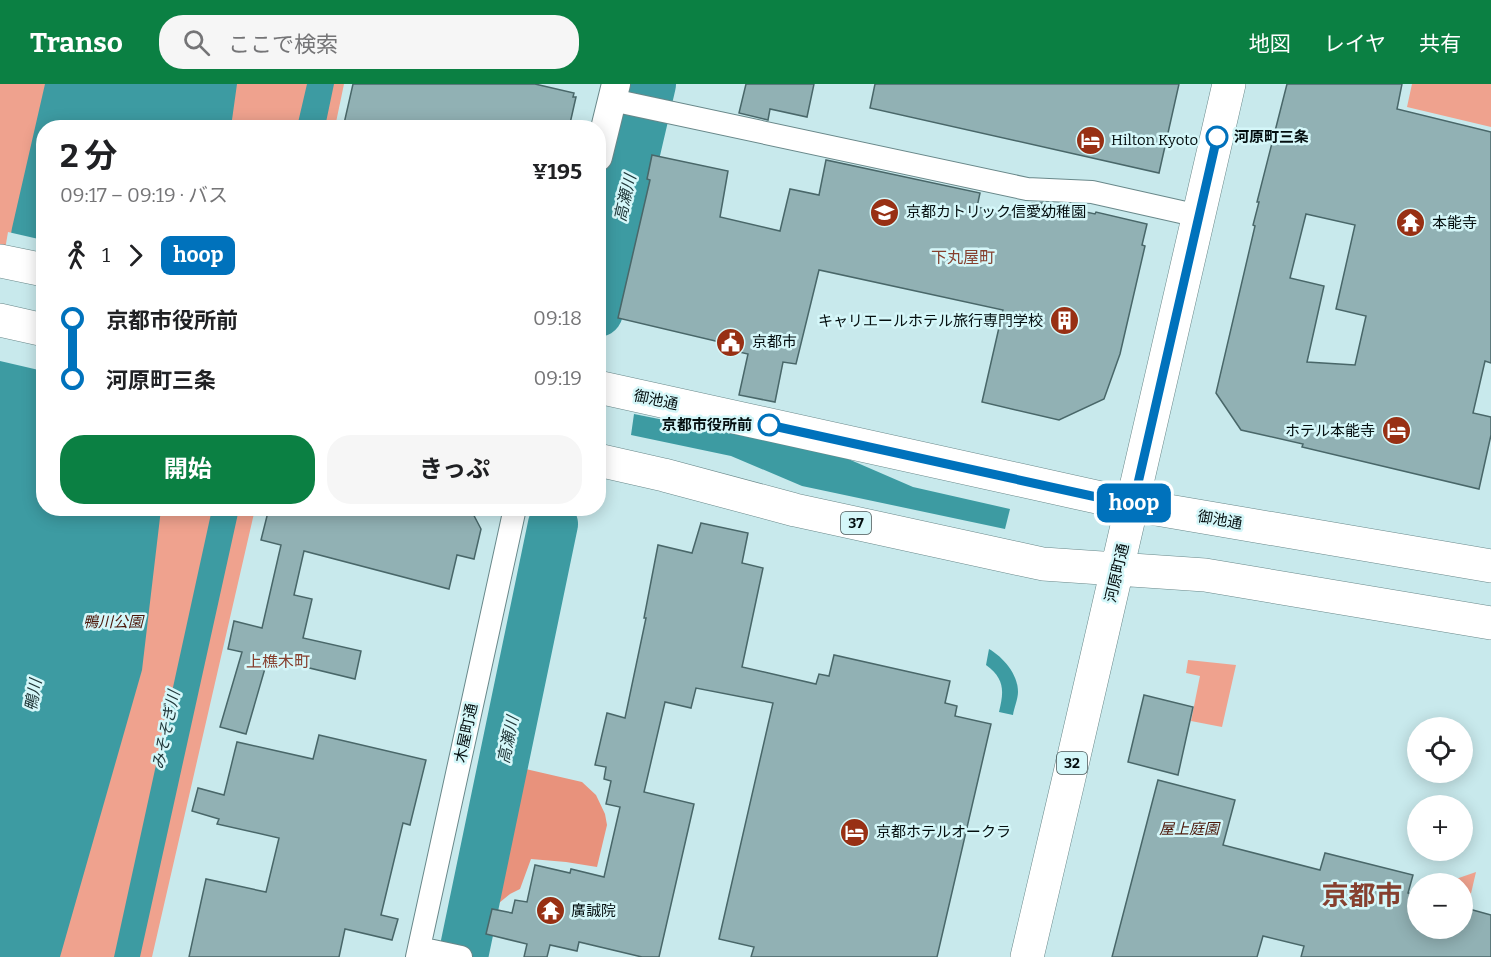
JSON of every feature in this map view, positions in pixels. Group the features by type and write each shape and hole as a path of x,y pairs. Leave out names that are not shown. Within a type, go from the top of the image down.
{"main road":[{"name":"河原町通","path":"1027,957 1229,84"},
{"path":"0,261 36,268"},
{"path":"0,320 36,328"},
{"name":"御池通","path":"606,389 1133,505 1491,566"},
{"name":"37","path":"606,462 795,510 1043,564 1205,575 1491,623"}],"street":[{"path":"606,135 620,96 658,111 1027,189 1092,192 1200,216"},
{"name":"木屋町通","path":"418,952 513,516"},
{"path":"418,952 453,955"}],"green space":[{"name":"鴨川公園","path":"0,84 344,84 336,120 36,120 36,516 253,516 152,957 0,957"},
{"path":"1412,84 1491,84 1491,127 1407,107"},
{"path":"1188,660 1236,665 1222,727 1191,721 1200,676 1186,673"}],"shaded area":[{"path":"517,767 582,782 596,795 605,814 607,825 597,867 531,859 520,889 499,903 488,896"}],"water":[{"path":"45,84 237,84 232,120 37,120"},
{"path":"307,84 334,84 326,120 299,120"},
{"name":"鴨川","path":"36,123 36,516 160,516 142,670 60,957 0,957 0,297 12,228"},
{"path":"634,414 839,455 913,487 1010,509 1005,529 802,486 731,456 631,435"},
{"name":"みそそぎ川","path":"210,516 237,516 140,957 114,957"},
{"path":"989,649 1004,661 1013,673 1018,695 1013,715 999,712 1002,686 997,675 986,665"}],"pier":[{"path":"8,232 36,238 36,369 0,361 0,279"}],"building":[{"path":"353,84 535,84 574,93 573,97 576,97 571,120 345,120"},
{"path":"746,84 814,84 807,117 770,109 768,120 739,113"},
{"name":"Hilton Kyoto","path":"875,84 1179,84 1159,173 870,108"},
{"path":"1287,84 1402,84 1397,109 1491,132 1491,363 1485,361 1473,413 1491,417 1491,435 1479,489 1302,447 1303,444 1241,430 1216,393 1255,226 1253,225 1259,202 1257,202","holes":["1306,214 1355,225 1336,309 1366,316 1355,365 1307,362 1324,286 1290,278"]},
{"path":"652,155 728,171 720,217 780,231 790,189 819,195 826,160 980,193 977,207 1028,219 1032,203 1044,203 1147,224 1142,245 1145,246 1120,354 1104,399 1059,420 982,402 1003,310 819,270 796,364 783,362 775,402 739,395 748,354 722,348 724,343 618,318 650,180 647,179"},
{"path":"267,516 474,516 481,529 474,559 457,555 449,589 304,551 294,595 312,599 303,638 361,651 355,679 268,658 246,734 220,727 242,652 228,649 234,621 262,628 281,545 261,540"},
{"path":"701,523 748,533 742,563 763,568 742,667 816,684 819,674 829,676 834,655 950,681 945,703 957,706 955,716 991,724 937,957 751,957 754,947 719,939 773,703 696,688 691,708 665,702 644,792 694,804 659,957 642,957 579,942 577,951 550,945 547,957 524,957 527,944 486,934 492,909 512,913 515,900 527,902 535,865 570,873 571,869 604,877 620,807 606,804 611,781 604,779 606,767 595,765 607,713 625,718 646,618 644,618 658,545 692,553"},
{"path":"1144,695 1193,707 1178,775 1128,762"},
{"path":"319,735 426,760 410,825 403,823 381,915 398,919 392,940 345,929 339,957 189,957 206,879 266,892 279,838 217,824 219,819 192,811 198,788 224,795 237,742 313,759"},
{"path":"1158,780 1235,800 1223,845 1320,870 1325,853 1407,874 1407,939 1473,939 1473,910 1491,915 1491,957 1301,957 1304,946 1263,936 1257,957 1112,957"}],"waterway":[{"name":"高瀬川","path":"606,278 651,84"},
{"name":"高瀬川","path":"463,957 553,524"}],"bus line":[{"name":"hoop","path":"769,425 1133,505 1217,137"}],"place":[{"name":"河原町三条","path":"1217,137"},
{"name":"Hilton Kyoto","path":"1090,140"},
{"name":"京都カトリック信愛幼稚園","path":"885,212"},
{"name":"本能寺","path":"1411,223"},
{"name":"キャリエールホテル旅行専門学校","path":"1064,321"},
{"name":"京都市","path":"731,342"},
{"name":"京都市役所前","path":"769,425"},
{"name":"ホテル本能寺","path":"1396,431"},
{"name":"京都ホテルオークラ","path":"855,832"},
{"name":"廣誠院","path":"550,911"}],"district":[{"name":"下丸屋町","path":"963,257"},
{"name":"上樵木町","path":"278,661"},
{"name":"京都市","path":"1362,896"}],"park label":[{"name":"屋上庭園","path":"1189,829"}]}
